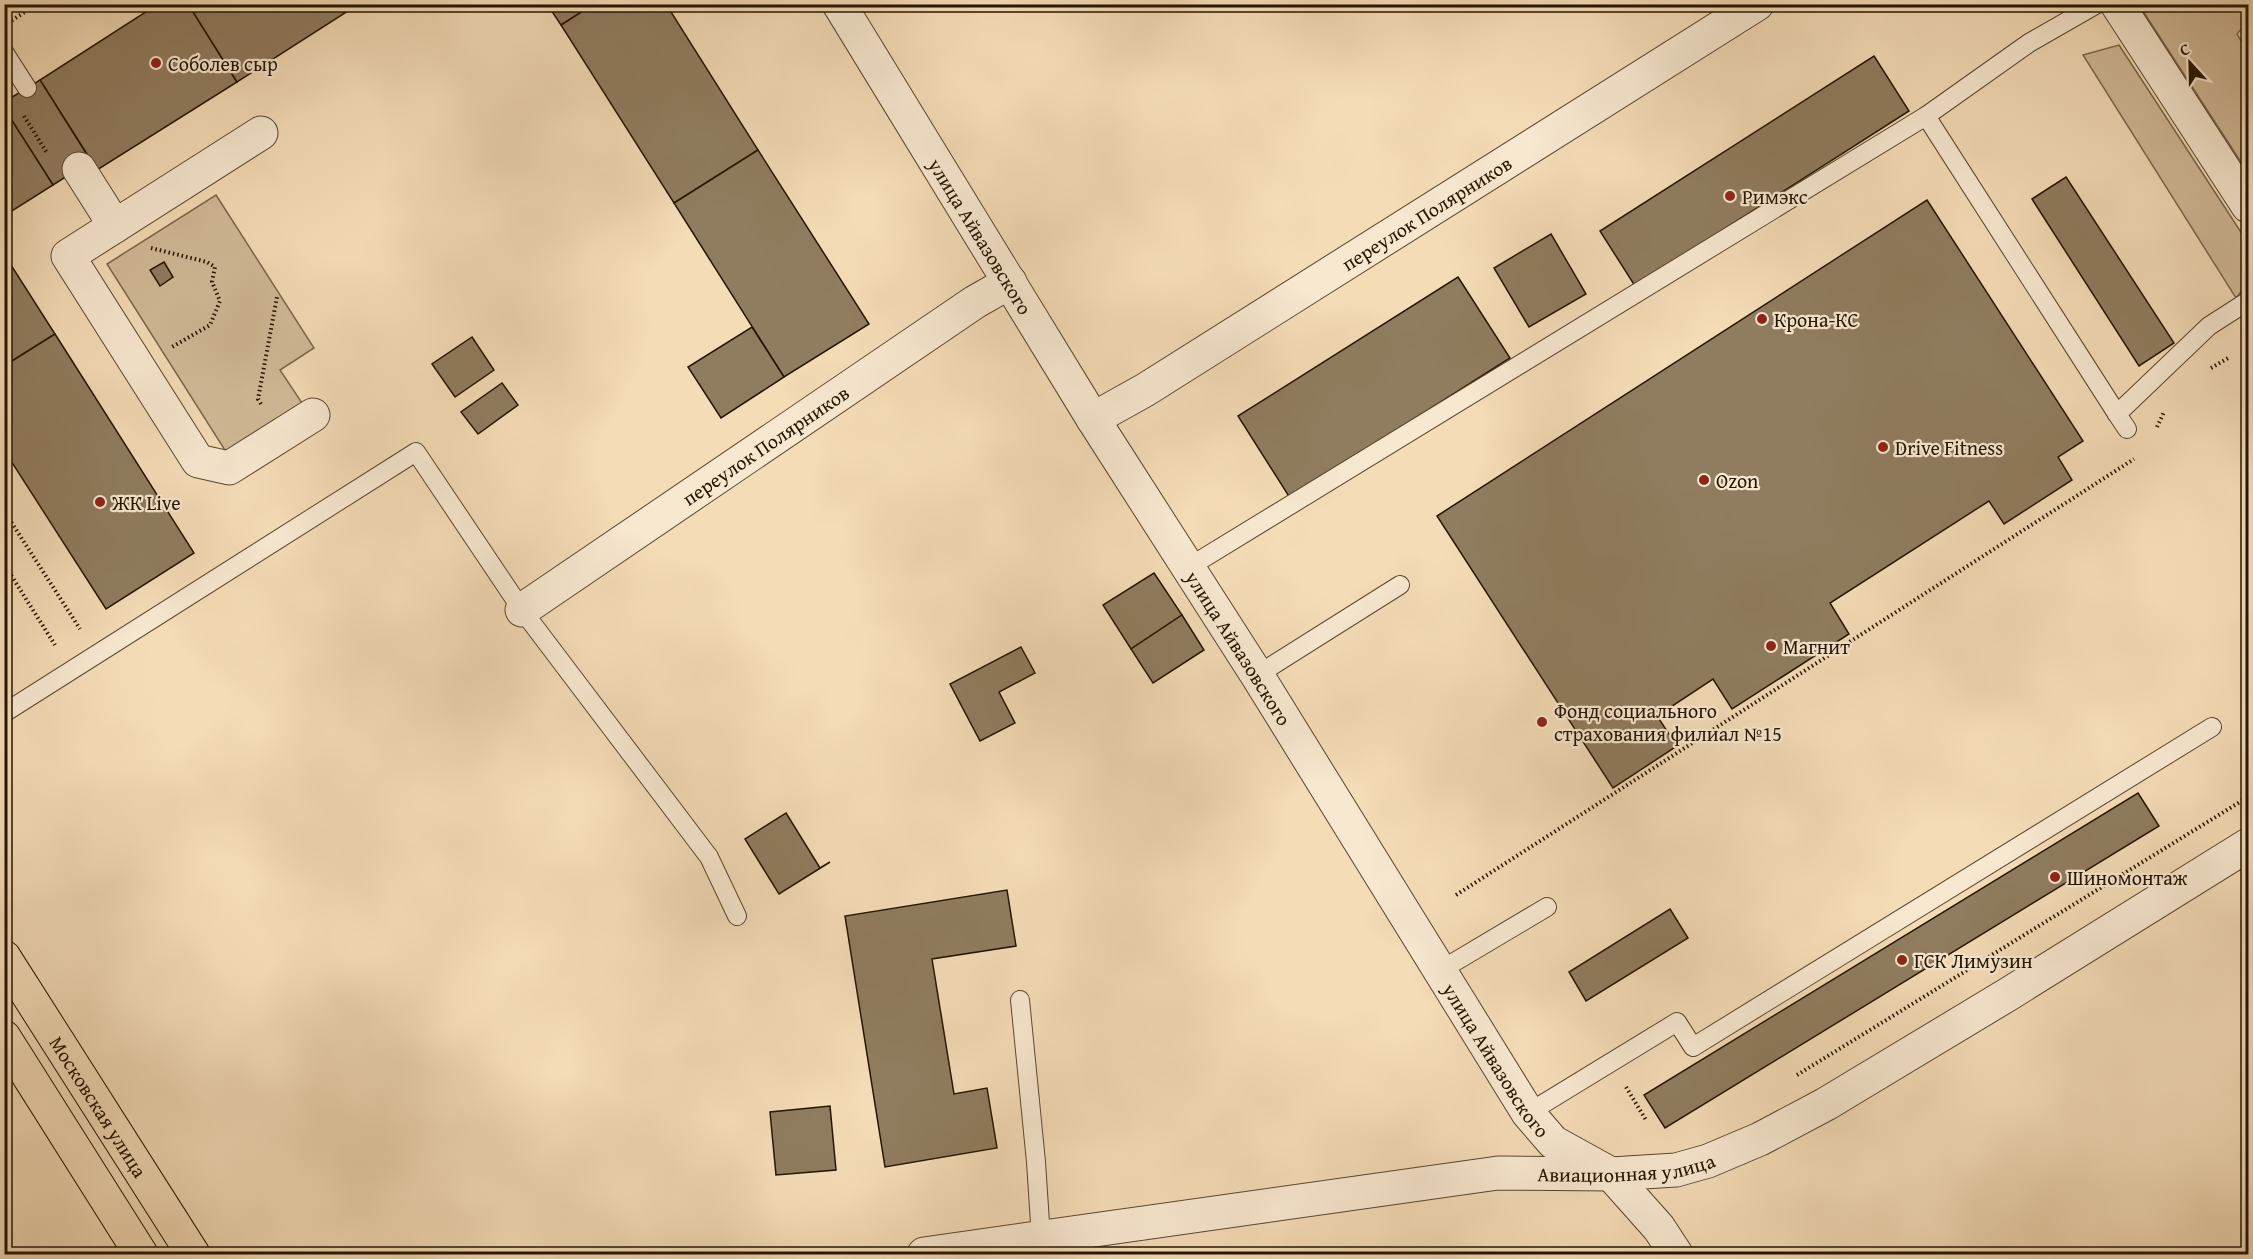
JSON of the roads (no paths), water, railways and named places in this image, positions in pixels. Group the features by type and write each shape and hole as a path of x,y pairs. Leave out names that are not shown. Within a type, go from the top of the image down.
{"main road":[{"name":"Московская улица","path":"4,957 193,1254"},
{"path":"4,1037 141,1254"}],"street":[{"name":"улица Айвазовского","path":"839,4 1093,419 1257,675 1528,1113 1553,1142 1611,1174 1659,1228 1676,1254"},
{"name":"переулок Полярников","path":"1093,419 1145,390 1757,4"},
{"path":"2117,4 2248,206"},
{"path":"261,133 68,256 198,460 229,468 313,415"},
{"path":"65,165 115,226"},
{"name":"переулок Полярников","path":"522,610 975,302 1010,282"},
{"name":"Авиационная улица","path":"924,1254 1498,1173 1611,1174 1676,1170 1707,1161 1760,1139 1826,1104 2248,845"}],"lane":[{"path":"1189,567 1926,117 2029,43 2097,4"},
{"path":"4,52 27,88"},
{"path":"1926,117 2122,422 2209,326 2248,301"},
{"path":"4,714 416,452 522,610 709,856 737,916"},
{"path":"1257,675 1400,585"},
{"path":"1528,1113 1677,1022 1693,1047 2212,728"},
{"path":"1441,970 1547,907"},
{"path":"1020,1000 1041,1238"}],"place":[{"name":"Соболев сыр","path":"156,63"},
{"name":"Римэкс","path":"1730,196"},
{"name":"Крона-КС","path":"1762,319"},
{"name":"Drive Fitness","path":"1883,447"},
{"name":"Ozon","path":"1704,480"},
{"name":"ЖК Live","path":"100,502"},
{"name":"Магнит","path":"1771,646"},
{"name":"Фонд социального страхования филиал №15","path":"1542,722"},
{"name":"Шиномонтаж","path":"2055,877"},
{"name":"ГСК Лимузин","path":"1902,960"}]}
